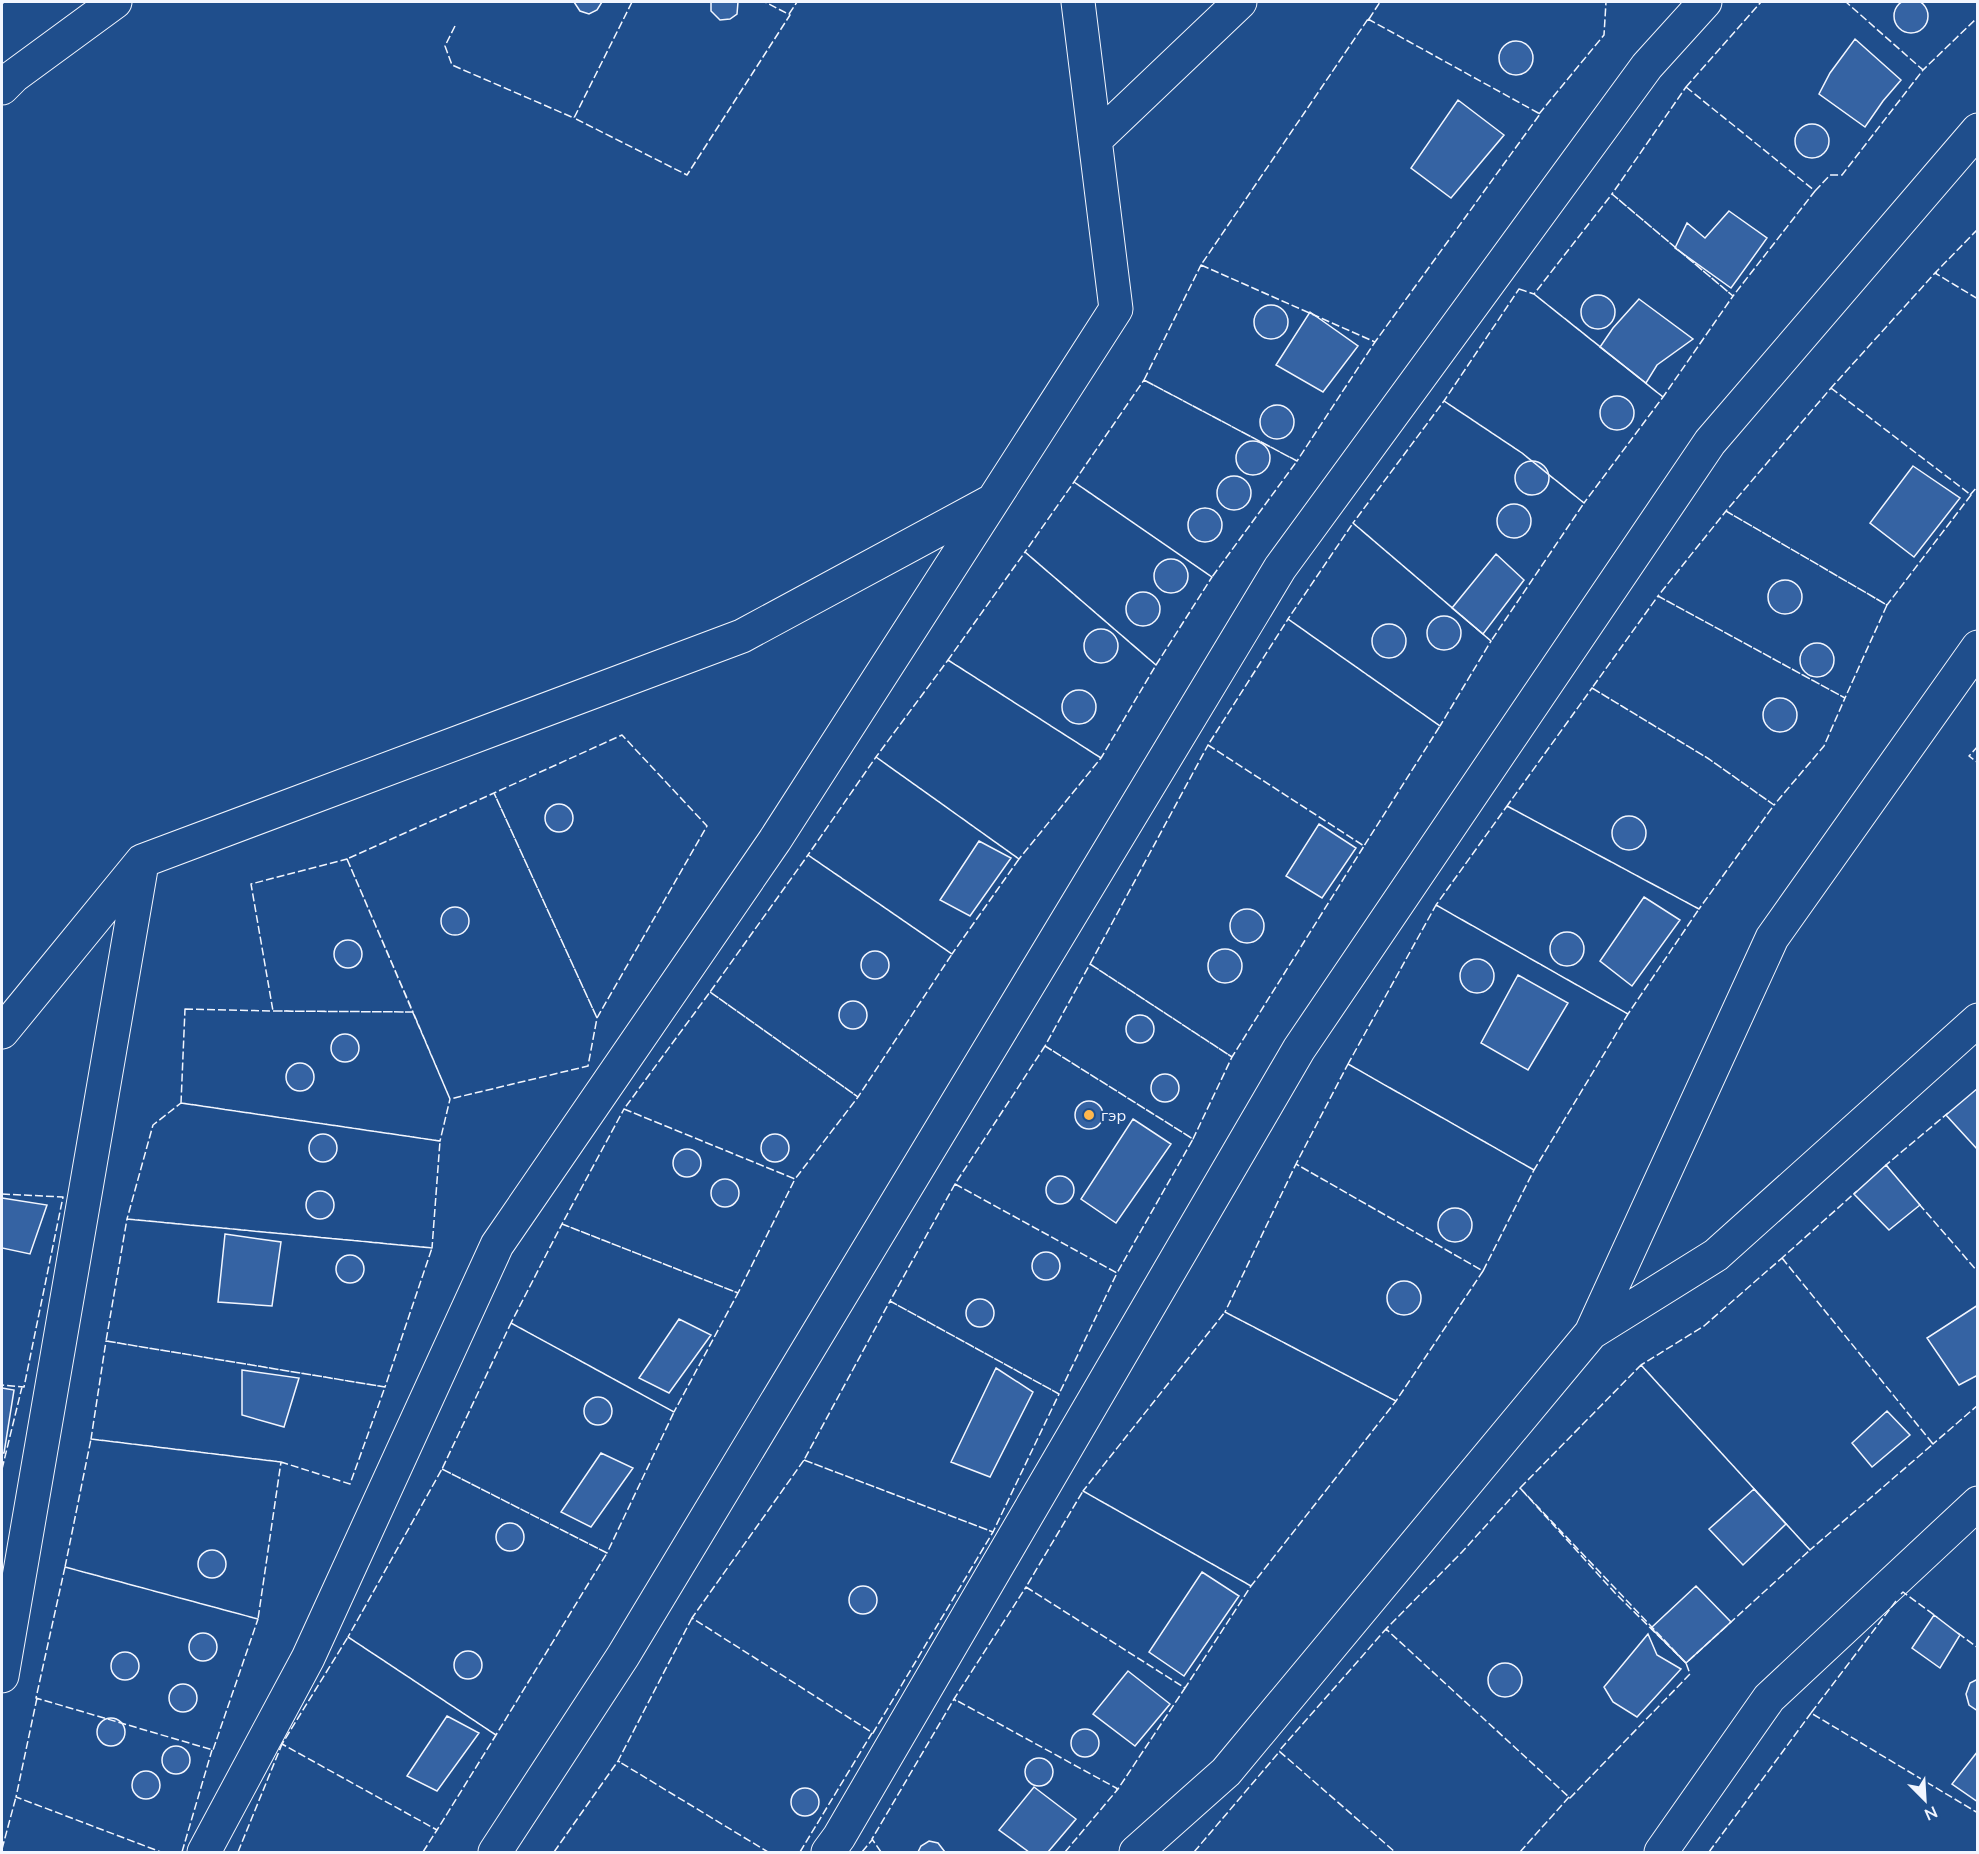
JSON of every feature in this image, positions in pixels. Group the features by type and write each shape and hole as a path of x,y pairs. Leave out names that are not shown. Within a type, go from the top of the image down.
{"street":[{"path":"2,88 14,76 115,2"},
{"path":"204,1852 308,1658 497,1245 775,840 1116,309 1078,2"},
{"path":"1095,140 1240,2"},
{"path":"495,1852 623,1656 1280,568 1647,66 1705,2"},
{"path":"828,1852 845,1827 1299,1048 1710,442 1977,130"},
{"path":"2,1032 142,861 742,636 993,501"},
{"path":"1136,1852 1226,1772 1591,1333 1772,938 1977,647"},
{"path":"2,1676 142,861"},
{"path":"1591,1333 1716,1255 1977,1020"},
{"path":"1661,1852 1769,1698 1977,1503"}],"building":[{"path":"1911,-1 1923,4 1928,16 1923,28 1911,33 1899,28 1894,16 1899,4"},
{"path":"574,2 602,2 597,10 589,14 580,11"},
{"path":"711,2 738,2 737,14 730,19 720,20 711,11"},
{"path":"1855,39 1901,80 1865,127 1819,94 1830,73"},
{"path":"1516,41 1528,46 1533,58 1528,70 1516,75 1504,70 1499,58 1504,46"},
{"path":"1458,100 1504,135 1451,198 1411,168"},
{"path":"1812,124 1824,129 1829,141 1824,153 1812,158 1800,153 1795,141 1800,129"},
{"path":"1729,211 1767,238 1731,288 1675,248 1687,223 1705,238"},
{"path":"1598,295 1610,300 1615,312 1610,324 1598,329 1586,324 1581,312 1586,300"},
{"path":"1639,299 1693,339 1657,365 1646,383 1600,347 1613,328"},
{"path":"1271,305 1283,310 1288,322 1283,334 1271,339 1259,334 1254,322 1259,310"},
{"path":"1310,312 1358,346 1323,392 1276,365"},
{"path":"1617,396 1629,401 1634,413 1629,425 1617,430 1605,425 1600,413 1605,401"},
{"path":"1277,405 1289,410 1294,422 1289,434 1277,439 1265,434 1260,422 1265,410"},
{"path":"1253,441 1265,446 1270,458 1265,470 1253,475 1241,470 1236,458 1241,446"},
{"path":"1532,461 1544,466 1549,478 1544,490 1532,495 1520,490 1515,478 1520,466"},
{"path":"1913,466 1960,498 1914,557 1870,523"},
{"path":"1234,476 1246,481 1251,493 1246,505 1234,510 1222,505 1217,493 1222,481"},
{"path":"1514,504 1526,509 1531,521 1526,533 1514,538 1502,533 1497,521 1502,509"},
{"path":"1205,508 1217,513 1222,525 1217,537 1205,542 1193,537 1188,525 1193,513"},
{"path":"1496,554 1524,580 1483,634 1452,608"},
{"path":"1171,559 1183,564 1188,576 1183,588 1171,593 1159,588 1154,576 1159,564"},
{"path":"1785,580 1797,585 1802,597 1797,609 1785,614 1773,609 1768,597 1773,585"},
{"path":"1143,592 1155,597 1160,609 1155,621 1143,626 1131,621 1126,609 1131,597"},
{"path":"1444,616 1456,621 1461,633 1456,645 1444,650 1432,645 1427,633 1432,621"},
{"path":"1389,624 1401,629 1406,641 1401,653 1389,658 1377,653 1372,641 1377,629"},
{"path":"1101,629 1113,634 1118,646 1113,658 1101,663 1089,658 1084,646 1089,634"},
{"path":"1817,643 1829,648 1834,660 1829,672 1817,677 1805,672 1800,660 1805,648"},
{"path":"1079,690 1091,695 1096,707 1091,719 1079,724 1067,719 1062,707 1067,695"},
{"path":"1780,698 1792,703 1797,715 1792,727 1780,732 1768,727 1763,715 1768,703"},
{"path":"559,804 569,808 573,818 569,828 559,832 549,828 545,818 549,808"},
{"path":"1629,816 1641,821 1646,833 1641,845 1629,850 1617,845 1612,833 1617,821"},
{"path":"1319,824 1356,848 1322,898 1286,876"},
{"path":"979,841 1011,858 970,916 940,900"},
{"path":"1644,897 1680,920 1632,986 1600,961"},
{"path":"455,907 465,911 469,921 465,931 455,935 445,931 441,921 445,911"},
{"path":"1247,909 1259,914 1264,926 1259,938 1247,943 1235,938 1230,926 1235,914"},
{"path":"1567,932 1579,937 1584,949 1579,961 1567,966 1555,961 1550,949 1555,937"},
{"path":"348,940 358,944 362,954 358,964 348,968 338,964 334,954 338,944"},
{"path":"1225,949 1237,954 1242,966 1237,978 1225,983 1213,978 1208,966 1213,954"},
{"path":"875,951 885,955 889,965 885,975 875,979 865,975 861,965 865,955"},
{"path":"1477,959 1489,964 1494,976 1489,988 1477,993 1465,988 1460,976 1465,964"},
{"path":"1518,975 1568,1003 1528,1070 1481,1043"},
{"path":"853,1001 863,1005 867,1015 863,1025 853,1029 843,1025 839,1015 843,1005"},
{"path":"1140,1015 1150,1019 1154,1029 1150,1039 1140,1043 1130,1039 1126,1029 1130,1019"},
{"path":"345,1034 355,1038 359,1048 355,1058 345,1062 335,1058 331,1048 335,1038"},
{"path":"300,1063 310,1067 314,1077 310,1087 300,1091 290,1087 286,1077 290,1067"},
{"name":"гэр","path":"1165,1074 1175,1078 1179,1088 1175,1098 1165,1102 1155,1098 1151,1088 1155,1078"},
{"path":"1978,1088 1978,1150 1946,1115"},
{"name":"гэр","path":"1089,1101 1099,1105 1103,1115 1099,1125 1089,1129 1079,1125 1075,1115 1079,1105"},
{"path":"1133,1119 1171,1144 1116,1223 1081,1199"},
{"path":"323,1134 333,1138 337,1148 333,1158 323,1162 313,1158 309,1148 313,1138"},
{"path":"775,1134 785,1138 789,1148 785,1158 775,1162 765,1158 761,1148 765,1138"},
{"path":"687,1149 697,1153 701,1163 697,1173 687,1177 677,1173 673,1163 677,1153"},
{"path":"1886,1165 1920,1205 1889,1230 1854,1194"},
{"path":"1060,1176 1070,1180 1074,1190 1070,1200 1060,1204 1050,1200 1046,1190 1050,1180"},
{"path":"725,1179 735,1183 739,1193 735,1203 725,1207 715,1203 711,1193 715,1183"},
{"path":"320,1191 330,1195 334,1205 330,1215 320,1219 310,1215 306,1205 310,1195"},
{"path":"2,1198 47,1205 30,1254 2,1248"},
{"path":"1455,1208 1467,1213 1472,1225 1467,1237 1455,1242 1443,1237 1438,1225 1443,1213"},
{"path":"225,1234 281,1242 272,1306 218,1302"},
{"path":"1046,1252 1056,1256 1060,1266 1056,1276 1046,1280 1036,1276 1032,1266 1036,1256"},
{"path":"350,1255 360,1259 364,1269 360,1279 350,1283 340,1279 336,1269 340,1259"},
{"path":"1404,1281 1416,1286 1421,1298 1416,1310 1404,1315 1392,1310 1387,1298 1392,1286"},
{"path":"980,1299 990,1303 994,1313 990,1323 980,1327 970,1323 966,1313 970,1303"},
{"path":"1978,1305 1978,1375 1959,1385 1927,1338"},
{"path":"679,1319 711,1335 669,1393 639,1378"},
{"path":"996,1368 1033,1392 990,1477 951,1462"},
{"path":"242,1370 299,1378 284,1427 242,1415"},
{"path":"2,1388 14,1390 4,1453 2,1453"},
{"path":"598,1397 608,1401 612,1411 608,1421 598,1425 588,1421 584,1411 588,1401"},
{"path":"1887,1411 1910,1435 1872,1467 1852,1443"},
{"path":"601,1453 633,1468 591,1527 561,1512"},
{"path":"1754,1489 1786,1524 1743,1565 1709,1529"},
{"path":"510,1523 520,1527 524,1537 520,1547 510,1551 500,1547 496,1537 500,1527"},
{"path":"212,1550 222,1554 226,1564 222,1574 212,1578 202,1574 198,1564 202,1554"},
{"path":"1202,1572 1239,1596 1184,1676 1149,1652"},
{"path":"863,1586 873,1590 877,1600 873,1610 863,1614 853,1610 849,1600 853,1590"},
{"path":"1696,1586 1731,1622 1686,1663 1651,1628"},
{"path":"1934,1615 1960,1635 1940,1668 1912,1648"},
{"path":"203,1633 213,1637 217,1647 213,1657 203,1661 193,1657 189,1647 193,1637"},
{"path":"1648,1634 1657,1655 1681,1669 1637,1717 1613,1702 1604,1687"},
{"path":"468,1651 478,1655 482,1665 478,1675 468,1679 458,1675 454,1665 458,1655"},
{"path":"125,1652 135,1656 139,1666 135,1676 125,1680 115,1676 111,1666 115,1656"},
{"path":"1505,1663 1517,1668 1522,1680 1517,1692 1505,1697 1493,1692 1488,1680 1493,1668"},
{"path":"1128,1671 1170,1704 1135,1746 1093,1714"},
{"path":"1978,1679 1978,1711 1969,1705 1966,1694 1970,1683"},
{"path":"183,1684 193,1688 197,1698 193,1708 183,1712 173,1708 169,1698 173,1688"},
{"path":"447,1716 479,1733 437,1791 407,1776"},
{"path":"111,1718 121,1722 125,1732 121,1742 111,1746 101,1742 97,1732 101,1722"},
{"path":"1085,1729 1095,1733 1099,1743 1095,1753 1085,1757 1075,1753 1071,1743 1075,1733"},
{"path":"176,1746 186,1750 190,1760 186,1770 176,1774 166,1770 162,1760 166,1750"},
{"path":"1978,1751 1978,1802 1952,1784"},
{"path":"1039,1758 1049,1762 1053,1772 1049,1782 1039,1786 1029,1782 1025,1772 1029,1762"},
{"path":"146,1771 156,1775 160,1785 156,1795 146,1799 136,1795 132,1785 136,1775"},
{"path":"1034,1787 1076,1819 1048,1852 1029,1852 999,1830"},
{"path":"805,1788 815,1792 819,1802 815,1812 805,1816 795,1812 791,1802 795,1792"},
{"path":"929,1841 938,1843 945,1852 918,1852 921,1846"}],"fence":[{"path":"632,2 574,118 687,175 790,15 765,2"},
{"path":"789,14 797,2"},
{"path":"1369,19 1380,2"},
{"path":"1539,114 1604,35 1606,2"},
{"path":"1686,87 1761,2"},
{"path":"1815,191 1830,175 1842,175 1923,70 1846,2"},
{"path":"1921,68 1923,70 1978,17"},
{"path":"1368,19 1540,114 1375,342 1201,265 1368,19"},
{"path":"455,26 445,46 452,65 574,117"},
{"path":"1686,87 1815,191 1733,296 1612,194 1686,87"},
{"path":"1612,194 1733,296 1663,397 1534,294 1612,194"},
{"path":"1937,273 1935,273 1978,229"},
{"path":"1201,265 1375,342 1297,461 1144,380 1201,265"},
{"path":"1832,389 1935,273 1978,299"},
{"path":"1519,289 1534,294 1663,397 1584,503 1522,453 1444,401 1519,289"},
{"path":"1144,380 1297,461 1212,577 1074,482 1144,380"},
{"path":"1831,388 1971,495 1887,605 1726,511 1831,388"},
{"path":"1444,401 1522,453 1584,503 1491,641 1353,523 1444,401"},
{"path":"1074,482 1212,577 1156,665 1025,552 1074,482"},
{"path":"1970,495 1978,486"},
{"path":"1726,511 1887,605 1845,698 1658,596 1726,511"},
{"path":"1353,523 1491,641 1440,726 1288,619 1353,523"},
{"path":"1025,552 1156,665 1101,758 948,660 1025,552"},
{"path":"1658,596 1845,698 1824,746 1774,805 1709,759 1592,688 1658,596"},
{"path":"1288,619 1440,726 1364,846 1208,745 1288,619"},
{"path":"948,660 1101,758 1019,859 876,757 948,660"},
{"path":"1592,688 1709,759 1774,805 1699,909 1507,806 1592,688"},
{"path":"597,1018 494,793 347,859 450,1099 588,1066 597,1018 707,826 622,735 494,793 597,1018"},
{"path":"1208,745 1364,846 1232,1057 1090,964 1208,745"},
{"path":"1978,746 1969,756 1978,763"},
{"path":"876,757 1019,859 952,954 808,855 876,757"},
{"path":"1507,806 1699,909 1628,1014 1436,905 1507,806"},
{"path":"808,855 952,954 858,1097 710,992 808,855"},
{"path":"347,859 413,1012 273,1011 251,884 347,859"},
{"path":"1436,905 1628,1014 1534,1170 1348,1064 1436,905"},
{"path":"1090,964 1232,1057 1193,1139 1045,1046 1090,964"},
{"path":"710,992 858,1097 795,1179 624,1109 710,992"},
{"path":"185,1009 413,1012 450,1099 440,1141 181,1103 185,1009"},
{"path":"1045,1046 1193,1139 1117,1273 955,1184 1045,1046"},
{"path":"1348,1064 1534,1170 1483,1271 1296,1164 1348,1064"},
{"path":"181,1103 440,1141 432,1248 127,1219 153,1125 181,1103"},
{"path":"624,1109 795,1179 738,1293 562,1224 624,1109"},
{"path":"1888,1167 1886,1165 1948,1113"},
{"path":"1396,1401 1225,1312 1083,1491 1251,1586 1396,1401 1483,1271 1296,1164 1225,1312 1396,1401"},
{"path":"955,1184 1117,1273 1059,1394 890,1301 955,1184"},
{"path":"1784,1260 1782,1258 1857,1191"},
{"path":"2,1194 63,1197 24,1387 2,1385"},
{"path":"1919,1204 1978,1272"},
{"path":"127,1219 432,1248 385,1387 106,1341 127,1219"},
{"path":"562,1224 738,1293 674,1412 511,1323 562,1224"},
{"path":"1782,1258 1933,1444 1810,1550 1641,1365 1704,1326 1782,1258"},
{"path":"890,1301 1059,1394 993,1532 804,1460 890,1301"},
{"path":"511,1323 674,1412 607,1553 442,1469 511,1323"},
{"path":"106,1341 385,1387 350,1484 281,1462 91,1439 106,1341"},
{"path":"1641,1365 1810,1550 1686,1663 1615,1593 1520,1488 1641,1365"},
{"path":"2,1469 22,1387"},
{"path":"1931,1442 1933,1444 1978,1405"},
{"path":"91,1439 281,1462 258,1619 65,1567 91,1439"},
{"path":"804,1460 993,1532 873,1733 692,1618 804,1460"},
{"path":"442,1469 607,1553 496,1735 348,1637 442,1469"},
{"path":"1520,1488 1686,1663 1690,1674 1570,1798 1386,1629 1462,1552 1520,1488"},
{"path":"1083,1491 1251,1586 1185,1688 1026,1587 1083,1491"},
{"path":"65,1567 258,1619 213,1750 36,1698 65,1567"},
{"path":"1026,1587 1185,1688 1118,1789 954,1699 1026,1587"},
{"path":"1901,1594 1903,1592 1937,1617"},
{"path":"1896,1601 1811,1713 1978,1813"},
{"path":"692,1618 618,1761 768,1852"},
{"path":"1387,1631 1386,1629 1279,1751 1395,1852"},
{"path":"1958,1633 1978,1648"},
{"path":"348,1637 496,1735 437,1830 282,1744 348,1637"},
{"path":"37,1698 16,1797 161,1852"},
{"path":"881,1852 872,1839 954,1699 956,1701"},
{"path":"1709,1852 1811,1713 1813,1714"},
{"path":"800,1852 872,1733"},
{"path":"238,1852 282,1744 285,1745"},
{"path":"182,1852 212,1750"},
{"path":"1194,1852 1280,1751"},
{"path":"554,1852 618,1761 620,1762"},
{"path":"1065,1852 1118,1789 1116,1789"},
{"path":"2,1849 16,1797"},
{"path":"1520,1852 1569,1797"},
{"path":"423,1852 437,1830"},
{"path":"862,1852 872,1840"}],"place":[{"name":"гэр","path":"1089,1115"}]}
